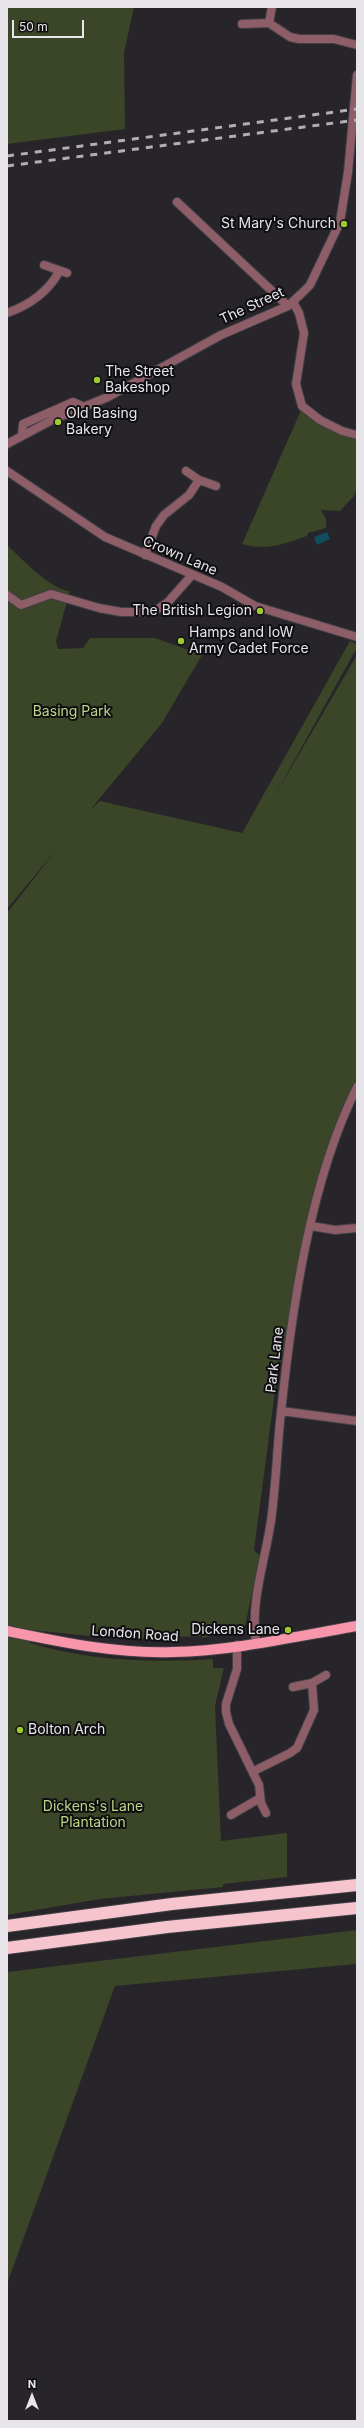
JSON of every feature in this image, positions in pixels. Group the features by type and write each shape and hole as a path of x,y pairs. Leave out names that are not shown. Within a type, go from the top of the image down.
{"highway":[{"path":"7,1926 172,1904 357,1885"},
{"path":"7,1948 167,1927 357,1908"}],"main road":[{"name":"London Road","path":"7,1631 98,1647 156,1652 186,1652 237,1646 357,1626"}],"street":[{"path":"269,23 272,7"},
{"path":"242,24 269,23 290,37 299,39 334,39 357,45"},
{"name":"The Street","path":"7,444 22,435 160,370 221,335 291,304 310,285 340,222 348,172 357,75"},
{"path":"177,202 299,312 304,333 296,384 302,406 320,420 342,431 357,435"},
{"path":"7,313 28,304 41,295 63,273 44,264"},
{"name":"Crown Lane","path":"7,471 76,519 105,537 222,587 255,606 357,637"},
{"path":"186,471 198,480 216,486"},
{"path":"145,555 156,526 164,515 189,495 198,480"},
{"path":"7,595 22,605 51,594 99,608 121,612 146,612 158,609 168,602 192,575"},
{"name":"Park Lane","path":"256,1643 253,1613 271,1520 281,1411 294,1312 310,1226 332,1145 357,1087"},
{"path":"310,1226 335,1230 357,1228"},
{"path":"281,1411 357,1421"},
{"path":"237,1646 237,1669 226,1704 226,1712 229,1724 254,1771 261,1792 260,1798 266,1813"},
{"path":"293,1687 312,1683 326,1675"},
{"path":"254,1771 297,1748 314,1710 312,1683"},
{"path":"231,1815 260,1798"}],"green space":[{"path":"7,7 134,7 124,53 125,129 7,144"},
{"path":"302,408 357,436 357,487 354,496 340,511 321,510 326,519 326,528 308,533 307,536 299,539 275,546 259,547 242,544"},
{"path":"7,545 28,565 54,586 70,591 56,641 58,649 83,648 90,638 155,638 202,655 162,723 90,810 100,801 242,833 350,641 357,644 357,652 355,651 274,797 357,655 357,1080 341,1110 314,1193 275,1391 254,1550 260,1556 245,1626 230,1632 202,1638 201,1636 120,1639 31,1630 30,1643 75,1654 120,1659 167,1661 213,1659 213,1668 224,1668 215,1706 221,1841 287,1833 287,1877 223,1884 223,1887 100,1899 7,1915 7,913 57,849 7,909"},
{"path":"357,1930 357,1964 115,1986 7,2284 7,1972"}],"water":[{"path":"327,532 330,539 317,545 314,537"}],"railway":[{"path":"7,156 357,109"},
{"path":"7,166 357,120"}],"place":[{"name":"St Mary's Church","path":"344,224"},
{"name":"The Street Bakeshop","path":"97,380"},
{"name":"Old Basing Bakery","path":"58,422"},
{"name":"The British Legion","path":"260,611"},
{"name":"Hamps and IoW Army Cadet Force","path":"181,641"},
{"name":"Dickens Lane","path":"288,1630"},
{"name":"Bolton Arch","path":"20,1730"}],"park label":[{"name":"Basing Park","path":"72,712"},
{"name":"Dickens's Lane Plantation","path":"93,1816"}]}
